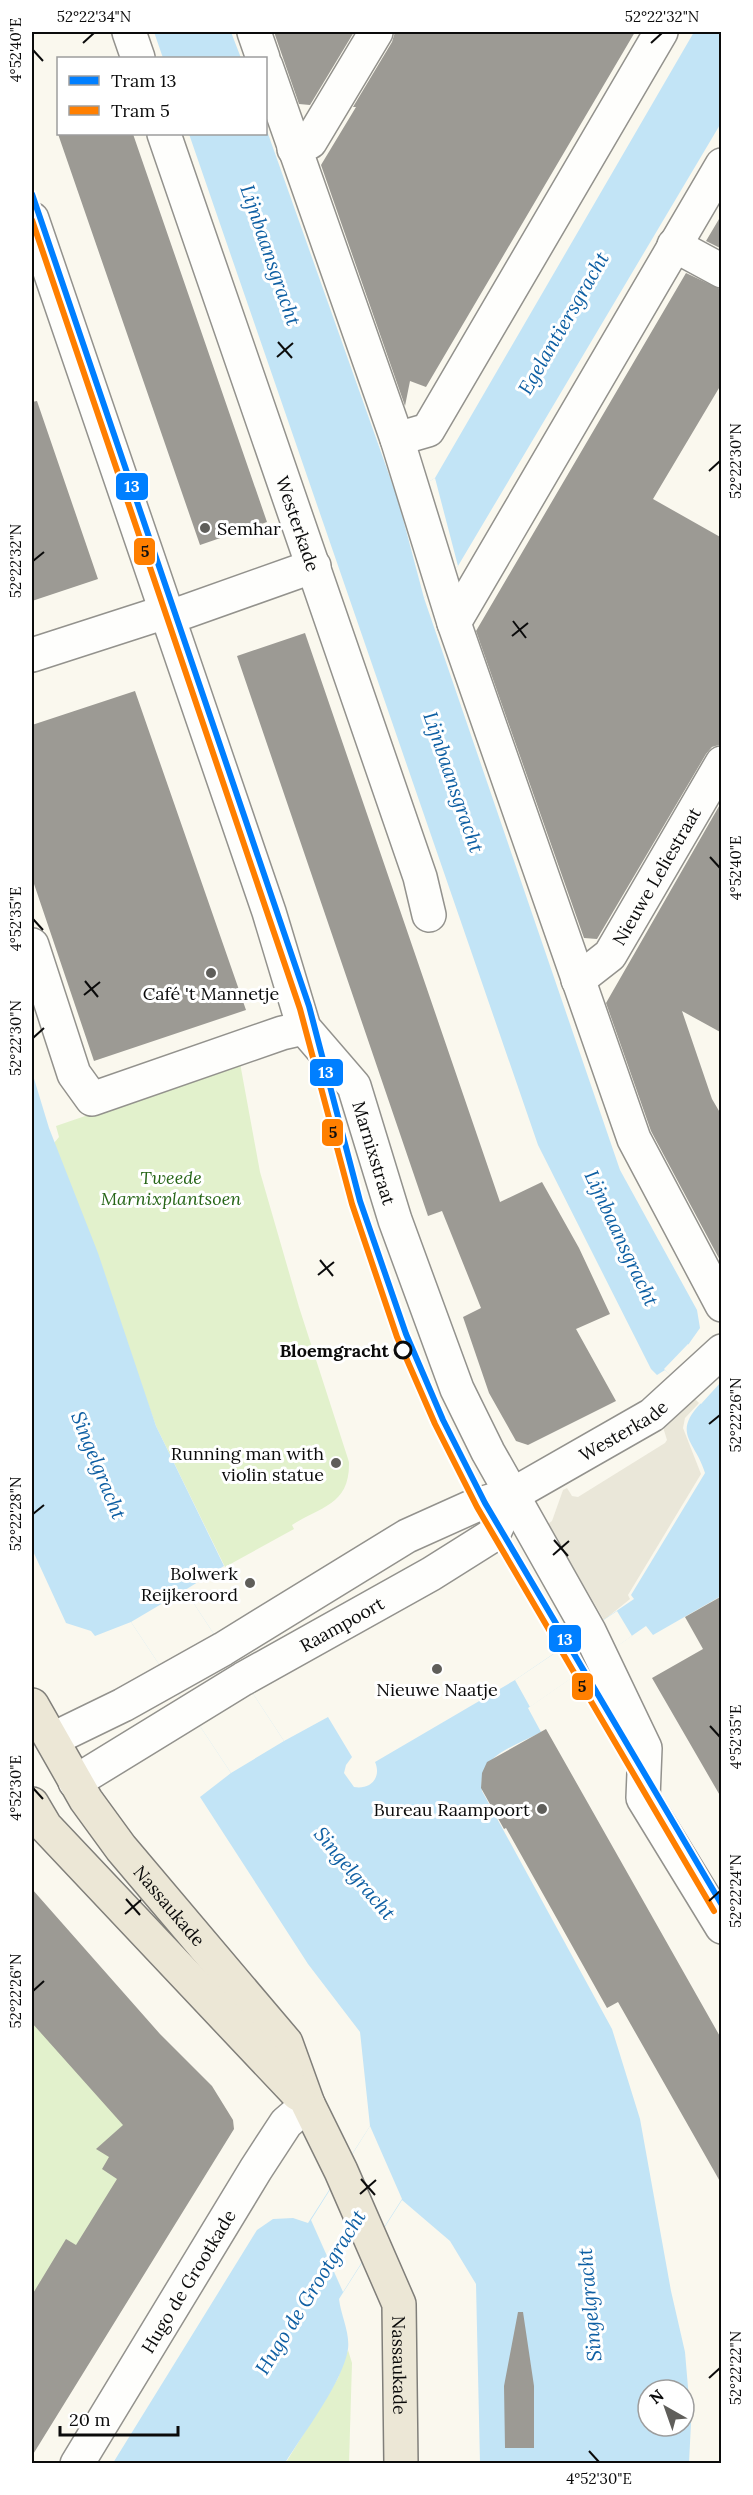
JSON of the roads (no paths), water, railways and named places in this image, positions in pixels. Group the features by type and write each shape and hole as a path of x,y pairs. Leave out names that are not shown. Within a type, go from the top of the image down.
{"main road":[{"name":"Nassaukade","path":"32,1705 42,1743 75,1782 128,1856 286,2043 308,2104 341,2171 399,2304 401,2463"},
{"path":"32,1804 75,1782"},
{"name":"Nassaukade","path":"32,1804 45,1826 308,2104"}],"street":[{"path":"129,32 138,57"},
{"path":"254,32 263,57"},
{"path":"294,149 310,142 375,32"},
{"path":"397,439 428,430 661,32"},
{"path":"267,69 397,439 454,623 634,1139 722,1305"},
{"name":"Westerkade","path":"164,135 420,877 429,915"},
{"path":"454,623 722,165"},
{"name":"Marnixstraat","path":"32,219 269,912 304,1028 354,1086 395,1220 450,1369 475,1427 594,1645 645,1748 643,1798 722,1927"},
{"path":"674,245 722,272"},
{"path":"32,655 120,625 167,614 176,615 314,566"},
{"name":"Nieuwe Leliestraat","path":"578,980 610,955 722,763"},
{"path":"32,945 74,1074 92,1099 282,1033 304,1028"},
{"name":"Westerkade","path":"42,1743 168,1679 223,1648 407,1536 476,1505 512,1495 652,1415 684,1388 715,1357"},
{"name":"Raampoort","path":"75,1782 243,1679 431,1574 493,1535 512,1495"},
{"name":"Hugo de Grootkade","path":"77,2463 256,2169 286,2123 308,2104"}],"water":[{"path":"154,32 231,32 241,57 163,57"},
{"path":"694,32 721,32 721,123 458,566 424,598 620,1170 697,1310 700,1328 688,1345 721,1375 721,1596 653,1635 646,1626 528,1708 541,1732 491,1760 482,1779 482,1791 612,2029 640,2119 671,2291 685,2352 687,2378 636,2378 636,2438 690,2438 689,2463 480,2463 476,2284 450,2241 402,2200 339,2299 348,2336 345,2362 331,2392 285,2463 113,2463 257,2230 273,2219 293,2218 308,2223 370,2126 360,2032 308,1964 200,1797 231,1773 131,1622 95,1636 91,1631 66,1623 32,1549 32,1072 49,1128 98,1253 156,1426 224,1566 185,1590 284,1741 328,1717 352,1757 344,1773 354,1787 365,1787 373,1782 377,1773 375,1762 515,1680 634,1599 631,1595 705,1473 688,1438 687,1431 692,1414 701,1403 665,1370 657,1375 651,1369 538,1145 189,135 267,135 267,131 398,500 435,478"}],"tram line":[{"name":"13","path":"32,194 309,1006 360,1201 406,1334 443,1420 485,1503 722,1905"},
{"name":"5","path":"32,220 300,1009 352,1204 397,1337 435,1424 477,1507 714,1911"}],"place":[{"name":"Semhar","path":"205,528"},
{"name":"Café 't Mannetje","path":"211,973"},
{"name":"Bloemgracht","path":"403,1350"},
{"name":"Running man with violin statue","path":"336,1463"},
{"name":"Bolwerk Reijkeroord","path":"250,1583"},
{"name":"Nieuwe Naatje","path":"437,1669"},
{"name":"Bureau Raampoort","path":"542,1809"}],"water label":[{"name":"Lijnbaansgracht","path":"271,255"},
{"name":"Egelantiersgracht","path":"563,323"},
{"name":"Lijnbaansgracht","path":"454,782"},
{"name":"Lijnbaansgracht","path":"622,1238"},
{"name":"Singelgracht","path":"99,1465"},
{"name":"Singelgracht","path":"355,1873"},
{"name":"Hugo de Grootgracht","path":"310,2292"},
{"name":"Singelgracht","path":"589,2305"}],"park label":[{"name":"Tweede Marnixplantsoen","path":"171,1187"}]}
